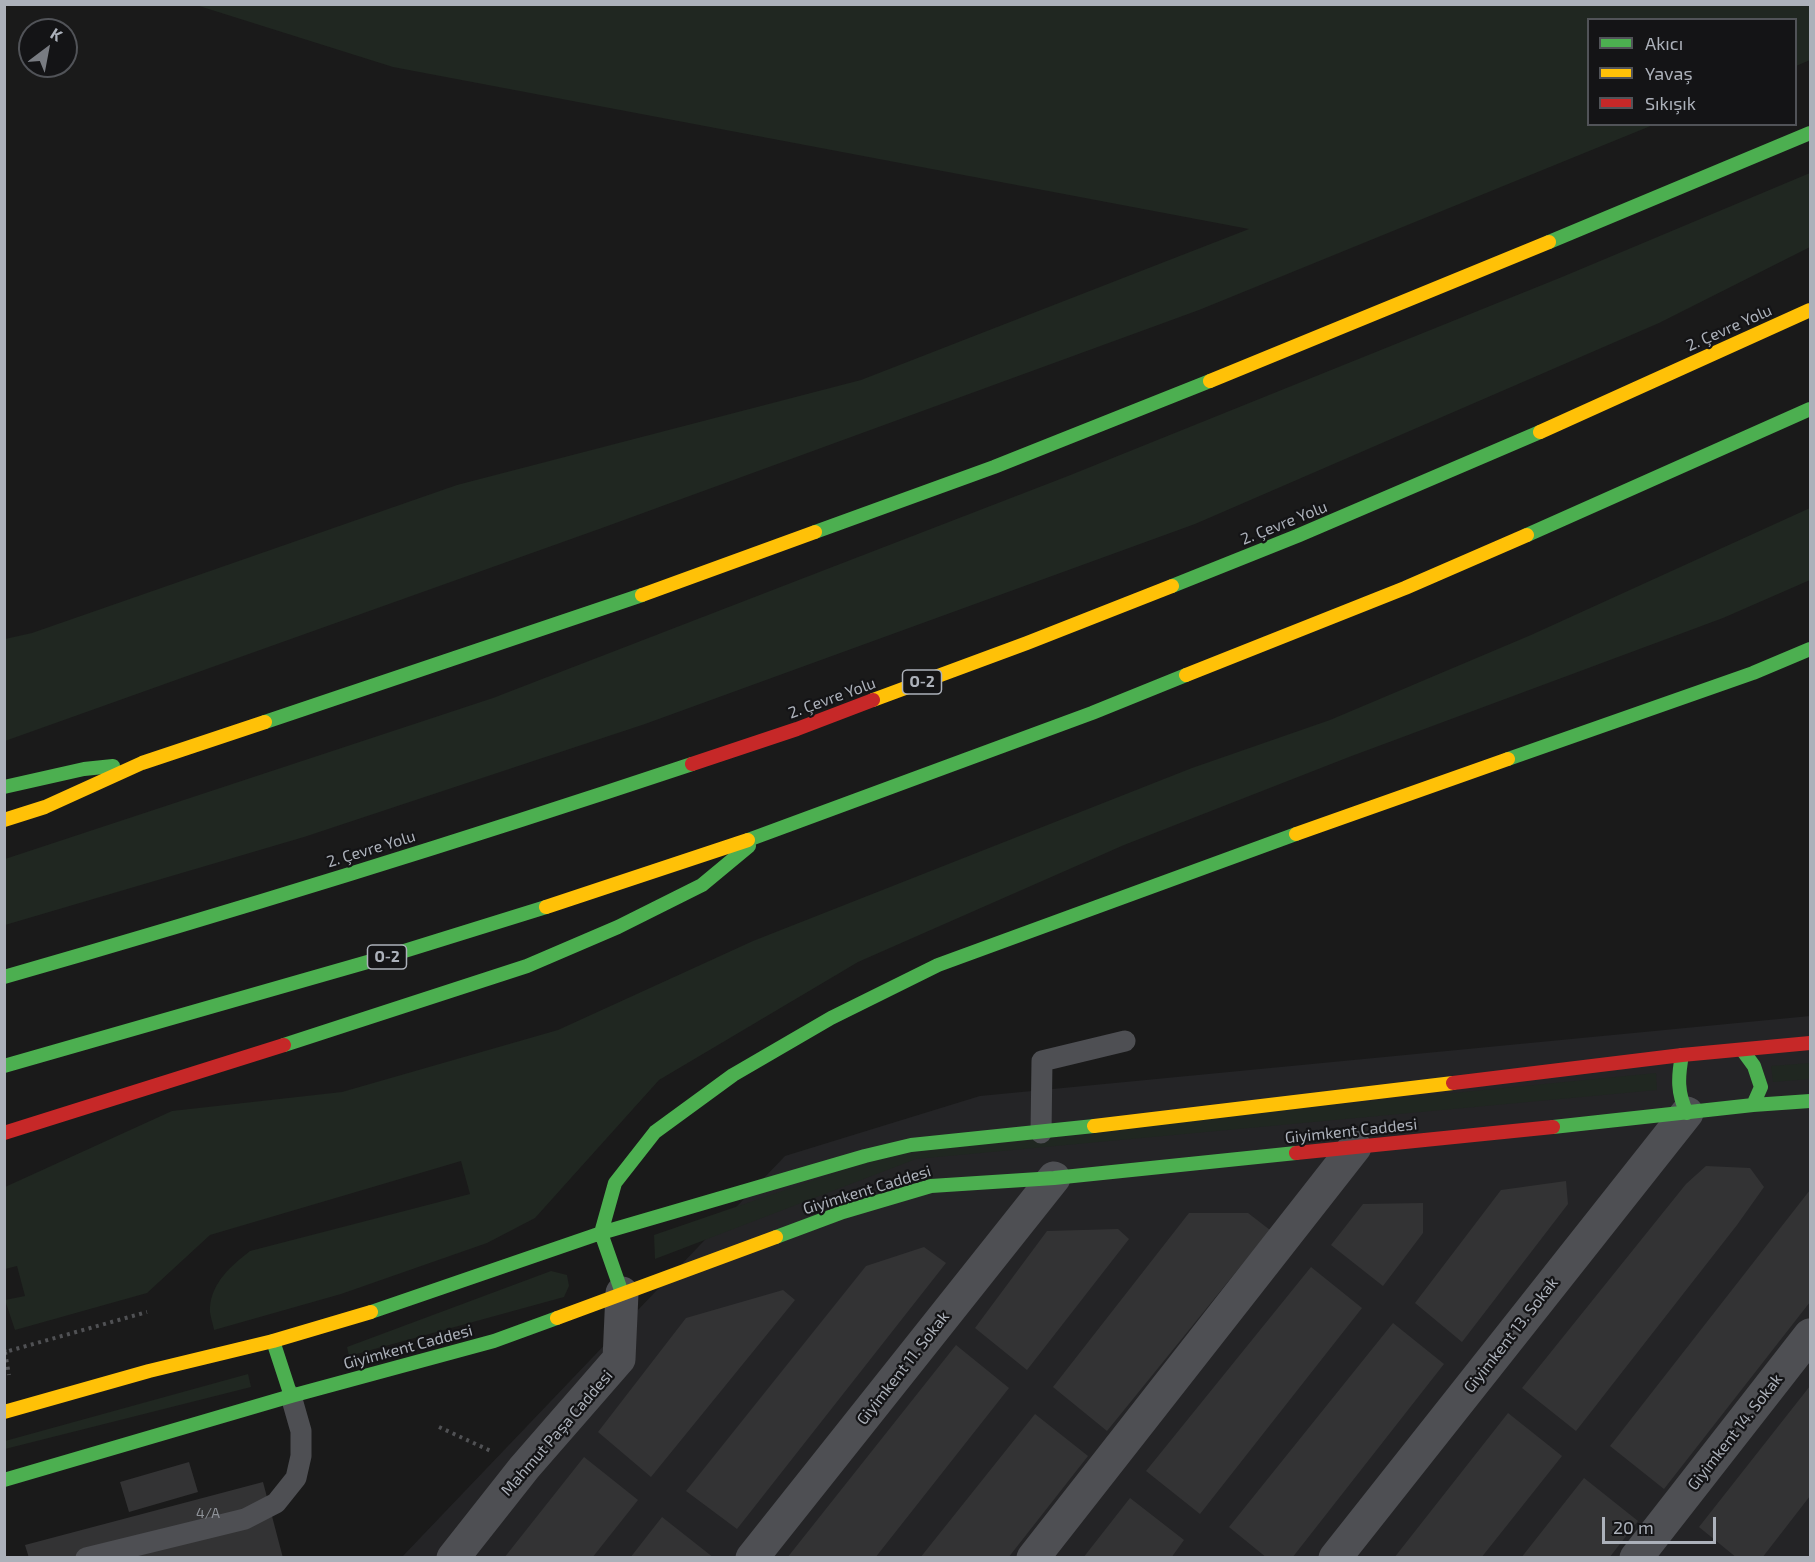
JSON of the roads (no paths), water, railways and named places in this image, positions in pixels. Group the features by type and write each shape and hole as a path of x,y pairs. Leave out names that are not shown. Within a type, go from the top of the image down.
{"main road":[{"path":"4,820 45,807 142,763 630,599 993,467 1288,350 1810,133"},
{"name":"2. Çevre Yolu","path":"4,977 141,938 537,815 797,729 1027,643 1318,527 1466,465 1810,310"},
{"name":"O-2","path":"4,1066 386,957 765,834 1092,713 1405,588 1656,479 1810,408"},
{"path":"622,1293 601,1233 615,1183 655,1132 733,1075 831,1018 938,965 1347,815 1753,673 1810,649"},
{"path":"4,787 84,769 142,763"},
{"path":"4,1133 390,1012 527,966 618,927 702,885 765,834"},
{"name":"Giyimkent Caddesi","path":"4,1412 148,1371 273,1341 388,1307 601,1233 899,1148 1041,1133 1683,1055 1810,1043"},
{"path":"1743,1051 1754,1066 1761,1087 1754,1105"},
{"path":"1683,1055 1678,1096 1687,1113"},
{"name":"Giyimkent Caddesi","path":"4,1480 291,1396 494,1341 843,1212 931,1186 1054,1178 1810,1101"},
{"path":"273,1341 291,1396"}],"street":[{"name":"Giyimkent 13. Sokak","path":"1335,1557 1687,1113"},
{"path":"1033,1557 1355,1147"},
{"name":"Giyimkent 11. Sokak","path":"752,1557 1054,1178"},
{"name":"Mahmut Paşa Caddesi","path":"453,1557 524,1468 619,1359 622,1293"},
{"name":"Giyimkent 14. Sokak","path":"1636,1557 1810,1335"}],"lane":[{"path":"1041,1133 1042,1061 1125,1041"},
{"path":"86,1557 245,1519 276,1503 296,1478 301,1456 301,1431 291,1396"}]}
